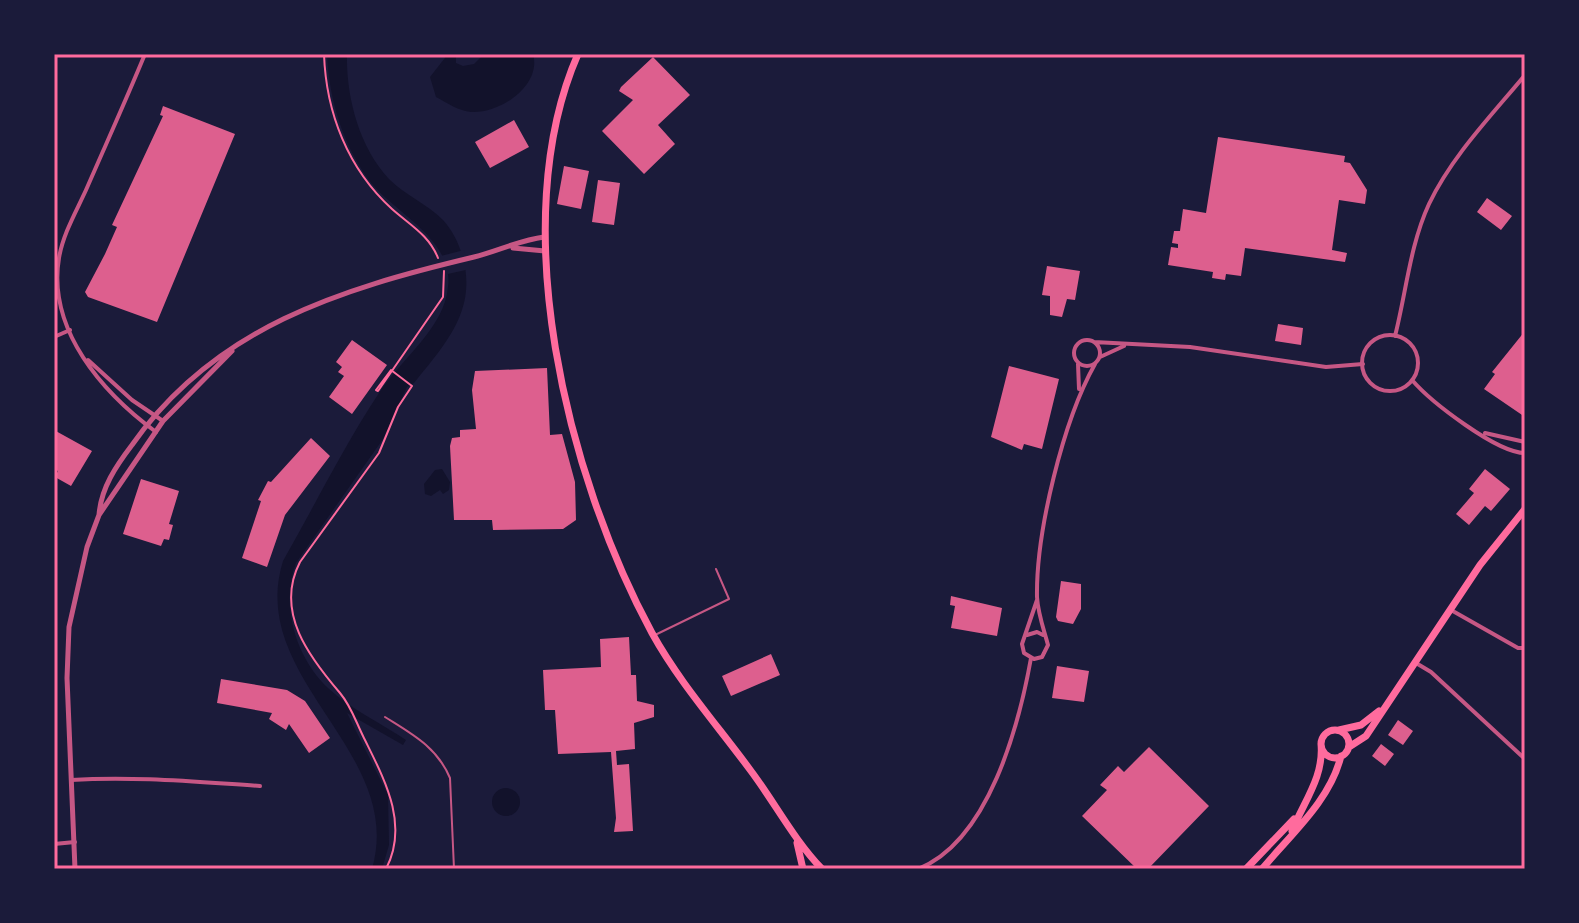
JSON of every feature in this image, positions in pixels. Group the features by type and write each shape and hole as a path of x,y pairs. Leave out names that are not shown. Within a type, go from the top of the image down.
{"main road":[{"path":"578,54 551,136 544,237 563,383 578,441 608,538 654,636 795,837 822,869"},
{"path":"1262,869 1321,798 1337,772 1341,756 1366,736 1451,610 1525,509"},
{"path":"1292,833 1318,776 1322,761 1321,744 1326,732 1361,725 1386,706"},
{"path":"1339,730 1348,737 1349,747"},
{"path":"1321,744 1330,757 1341,756"},
{"path":"1246,869 1299,814"},
{"path":"795,837 803,869"}],"street":[{"path":"145,54 61,248 59,291 70,330 91,372 119,402 156,432"},
{"path":"1395,336 1415,245 1429,205 1451,166 1525,75"},
{"path":"75,869 67,678 69,627 76,588 104,489 146,424 195,373 337,294 544,237"},
{"path":"512,248 545,251"},
{"path":"54,337 70,330"},
{"path":"1395,336 1411,344 1418,367 1412,380 1398,390 1382,390 1368,380 1363,364 1371,343 1378,338 1395,336"},
{"path":"1079,391 1078,364 1073,353 1076,345 1083,340 1190,347 1326,367 1363,364"},
{"path":"1094,342 1100,357"},
{"path":"1037,600 1043,635 1048,645 1046,653 1038,659 1031,658 1022,649 1037,600 1047,511 1079,391 1100,357 1127,345"},
{"path":"99,515 163,421 232,351"},
{"path":"86,358 163,421"},
{"path":"1078,364 1095,364"},
{"path":"1412,380 1426,396 1475,430 1523,455"},
{"path":"1475,430 1525,442"},
{"path":"1451,610 1518,648 1525,648"},
{"path":"1027,635 1037,632 1043,635"},
{"path":"918,869 954,844 977,813 1018,721 1031,658"},
{"path":"1416,663 1431,672 1525,759"},
{"path":"71,780 154,777 204,784 260,786"},
{"path":"54,844 75,842"}],"lane":[{"path":"654,636 729,599 716,569"},
{"path":"385,717 430,746 445,765 450,778 454,869"}],"path":[{"path":"324,54 333,118 345,146 374,191 433,245 445,273 443,297 378,391 391,370 412,386 398,407 379,453 300,562 293,579 293,611 300,639 316,668 340,694 355,717 389,789 394,846 386,869"}],"shaded area":[{"path":"327,54 347,54 352,104 370,152 389,179 447,224 460,248 466,277 462,311 447,340 426,369 407,387 383,439 296,563 291,579 294,630 307,662 317,676 346,703 406,740 403,745 347,713 388,795 389,845 382,869 372,869 376,827 367,788 286,642 278,603 283,561 366,413 439,316 448,287 447,270 442,254 432,240 379,191 359,165 338,120"},
{"path":"448,54 456,54 456,63 463,66 474,64 484,54 533,54 534,65 525,87 506,103 471,112 436,97 430,77"},
{"path":"442,469 450,482 449,490 443,494 440,490 431,496 425,494 424,484 435,470"},
{"path":"506,788 516,792 520,802 516,812 506,816 496,812 492,802 496,792"}],"pier":[{"path":"464,250 470,269 443,275 437,257"}],"building":[{"path":"653,57 690,95 658,125 675,144 644,174 602,131 633,100 619,91 621,87"},
{"path":"163,106 235,134 157,322 88,297 85,292 117,227 112,225 163,116 160,115"},
{"path":"514,120 529,147 490,168 475,142"},
{"path":"1218,137 1345,156 1344,162 1350,163 1367,190 1365,204 1339,200 1332,250 1347,253 1345,262 1245,248 1241,276 1226,274 1225,280 1212,278 1213,272 1168,265 1171,247 1178,248 1178,244 1172,243 1174,231 1180,231 1183,209 1206,213"},
{"path":"564,166 589,171 581,209 557,204"},
{"path":"598,180 620,183 614,225 592,222"},
{"path":"1487,198 1512,216 1501,230 1477,212"},
{"path":"1047,266 1080,271 1075,300 1067,299 1062,317 1050,315 1050,296 1042,295"},
{"path":"1278,324 1303,328 1301,345 1275,341"},
{"path":"1525,331 1525,417 1484,389 1495,374 1492,372"},
{"path":"352,340 387,365 352,414 329,397 344,376 338,372 342,367 336,362"},
{"path":"1009,366 1059,379 1042,449 1024,444 1022,450 991,437"},
{"path":"547,368 550,435 562,434 575,482 576,520 563,529 493,530 492,520 454,520 450,446 452,438 460,437 460,430 476,429 472,390 475,371"},
{"path":"54,430 92,451 71,486 55,477 58,471 54,469"},
{"path":"311,438 330,456 285,515 267,567 242,558 261,501 258,500 268,481 271,482"},
{"path":"1485,469 1510,489 1491,511 1485,506 1469,525 1456,514 1474,493 1469,489"},
{"path":"141,479 179,491 169,524 173,525 169,540 164,539 161,546 123,534"},
{"path":"1061,581 1081,584 1081,609 1073,624 1058,621 1056,617"},
{"path":"951,596 1002,608 997,636 951,628 955,606 950,605"},
{"path":"629,637 631,675 636,675 637,701 654,705 654,717 634,723 635,749 616,751 617,765 629,764 633,831 614,832 616,818 611,752 558,754 555,710 545,710 543,670 601,667 600,639"},
{"path":"771,654 780,675 731,696 722,676"},
{"path":"1057,666 1089,671 1084,702 1052,698"},
{"path":"221,679 287,690 305,701 330,738 309,753 289,724 286,730 269,719 272,713 217,703"},
{"path":"1398,720 1413,731 1403,745 1388,735"},
{"path":"1381,744 1394,754 1385,766 1372,756"},
{"path":"1149,747 1209,806 1148,869 1137,869 1082,816 1107,790 1100,785 1118,766 1124,772"}]}
